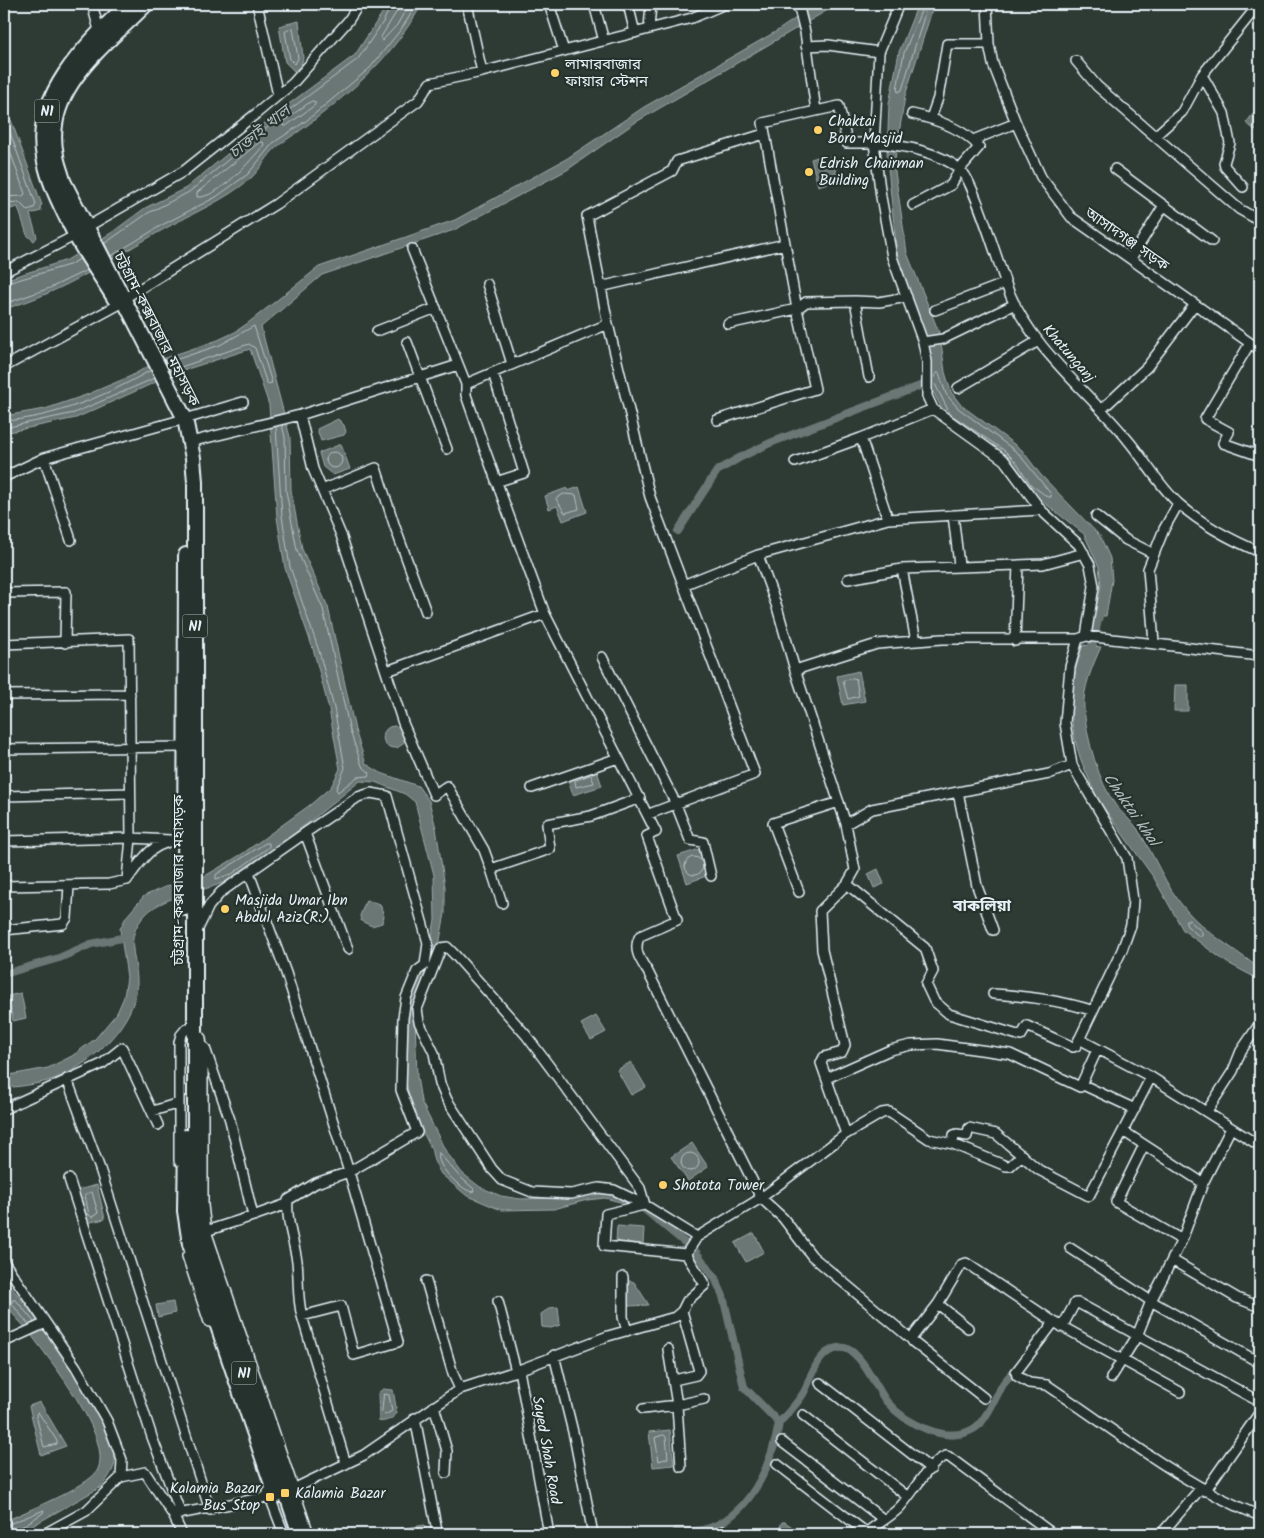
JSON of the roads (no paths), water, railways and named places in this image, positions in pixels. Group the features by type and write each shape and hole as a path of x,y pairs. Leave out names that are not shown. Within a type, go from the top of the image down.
{"highway":[{"name":"N1","path":"82,233 50,178 43,155 43,122 57,86 70,68 100,34 129,9 146,4"},
{"name":"N1","path":"82,233 55,154 55,122 63,95 98,52 129,9"},
{"name":"চট্টগ্রাম-কক্সবাজার মহাসড়ক","path":"82,233 147,352 190,442 195,482 179,839 190,858"},
{"name":"চট্টগ্রাম-কক্সবাজার মহাসড়ক","path":"181,420 187,480 190,622 190,921 194,1032"},
{"name":"চট্টগ্রাম-কক্সবাজার মহাসড়ক","path":"190,921 194,940 194,1032 186,1210 190,1244 290,1534"},
{"name":"চট্টগ্রাম-কক্সবাজার মহাসড়ক","path":"188,1142 199,1174 198,1234 300,1534"}],"street":[{"path":"92,4 100,34"},
{"path":"257,4 278,95"},
{"path":"4,272 82,233 184,171 278,95 311,63 348,21 359,4"},
{"path":"467,4 482,72"},
{"path":"549,4 564,51"},
{"path":"594,4 604,41"},
{"path":"628,4 635,33"},
{"path":"649,29 652,4"},
{"path":"4,367 121,302 276,204 418,101 430,83 482,72 692,18 725,4"},
{"path":"798,4 805,32 816,111"},
{"path":"847,884 926,948 933,971 926,984 934,1001 949,1014 1021,1036 1027,1026 1073,1046 1079,1039 1091,1010 1122,950 1131,925 1133,900 1127,858 1072,765 1065,722 1070,667 1085,637 1094,586 1090,565 1079,545 1041,510 1004,460 933,410 927,396 927,362 923,342 892,257 881,197 877,144 879,52 899,4"},
{"name":"আসাদগঞ্জ সড়ক","path":"987,4 989,44 993,64 1016,123 1041,177 1071,217 1260,350"},
{"path":"1155,136 1182,112 1202,75 1259,4"},
{"path":"931,118 938,98 946,44 989,44"},
{"path":"806,46 828,45 879,52"},
{"path":"1076,60 1093,82 1239,209 1260,221"},
{"path":"1202,75 1224,113 1230,143 1224,163 1225,168 1243,187"},
{"path":"716,420 815,390 797,309 763,123 839,106 847,143 903,145 938,158 960,169"},
{"path":"912,114 931,118 973,140 979,147 960,169 951,185 913,205"},
{"path":"973,140 1016,123"},
{"path":"649,814 674,802 755,774 650,497 608,324 587,216 672,171 677,161 764,134"},
{"name":"Khatunganj","path":"960,169 978,206 1015,304 1038,341 1127,438 1178,504 1226,538 1260,552"},
{"path":"1115,169 1163,207 1212,241"},
{"path":"1130,258 1163,207"},
{"path":"600,287 785,244"},
{"path":"412,249 466,384 466,395 545,614 618,758 649,814 656,832 647,836 648,842 676,920 640,936 637,941 638,957 648,972 761,1198 783,1218 812,1256 913,1342 984,1398"},
{"path":"935,310 1006,283"},
{"path":"487,284 512,364"},
{"path":"728,324 797,309 806,302 879,302 907,297"},
{"path":"855,301 869,377"},
{"path":"923,342 944,339 1015,304"},
{"path":"1101,410 1147,367 1195,304"},
{"path":"377,331 436,308"},
{"path":"466,384 608,324"},
{"path":"958,388 1038,341"},
{"path":"407,342 447,450"},
{"path":"1250,343 1205,418 1229,432 1223,444 1260,456"},
{"path":"190,442 300,415 458,365"},
{"path":"493,372 524,472 496,482"},
{"path":"4,477 44,458 244,402"},
{"path":"795,462 933,410"},
{"path":"300,415 313,468 341,535 403,723 434,795 447,786 484,850 502,904"},
{"path":"862,438 888,519"},
{"path":"44,458 71,540"},
{"path":"322,490 376,468 394,527 426,612"},
{"path":"1154,643 1148,569 1164,529 1178,504"},
{"path":"683,585 758,555 888,519 1041,510"},
{"path":"953,515 959,565"},
{"path":"1096,516 1126,540 1154,554"},
{"path":"848,579 902,569 959,565 1042,564 1084,553"},
{"path":"758,555 777,607 795,670 846,824 855,870 847,884 820,911 822,950 845,1045 842,1052 822,1060 846,1134"},
{"path":"1015,641 1018,565"},
{"path":"902,569 916,641"},
{"path":"4,593 66,592 66,643"},
{"path":"387,672 545,614"},
{"path":"795,670 877,644 916,641 1015,641 1085,637 1112,638 1260,656"},
{"path":"4,644 130,639 131,838 127,880"},
{"path":"602,656 674,802 690,840 702,842 711,876"},
{"path":"4,695 130,694"},
{"path":"4,749 184,746"},
{"path":"532,788 618,758"},
{"path":"846,824 872,809 1049,774 1072,765"},
{"path":"958,792 977,886 993,930"},
{"path":"4,796 130,793"},
{"path":"194,940 209,906 221,892 358,797 371,793 387,796 428,943 425,965 417,971 406,998 403,1018 401,1090 417,1132 349,1172 316,1184 288,1200 287,1204 297,1262 298,1301 346,1464"},
{"path":"491,869 550,849 547,824 591,816 640,798"},
{"path":"799,892 773,823 839,802"},
{"path":"305,832 348,949"},
{"path":"4,841 131,838 179,839"},
{"path":"4,886 109,884 127,880 148,851 179,839"},
{"path":"249,873 286,973 349,1172 374,1266 399,1341 354,1355 342,1306 302,1316"},
{"path":"4,930 63,924 67,918 69,885"},
{"path":"644,1204 640,1188 526,1035 455,955 443,946 417,1009 419,1022 434,1053 440,1084 447,1100 492,1169 502,1180 532,1192 571,1194 600,1188 614,1190 644,1204 697,1237"},
{"path":"993,994 1035,997 1067,1002 1091,1010"},
{"path":"1207,1111 1260,1022"},
{"path":"188,1142 179,1102 179,1042 181,1035 194,1032"},
{"path":"194,1032 182,1234 195,1280 284,1534"},
{"path":"194,1032 230,1120 253,1216"},
{"path":"1079,1039 1151,1077 1260,1146"},
{"path":"827,1078 890,1050 911,1045 937,1044 1010,1054 1079,1087 1097,1050"},
{"path":"4,1110 102,1064 122,1048 158,1125"},
{"path":"954,1144 956,1134 967,1136 971,1128 996,1134 1039,1170 1089,1196 1151,1077"},
{"path":"67,1079 100,1169 210,1510"},
{"path":"1081,1084 1135,1109"},
{"path":"153,1111 179,1102"},
{"path":"686,1254 697,1237 761,1198 846,1134 882,1113 888,1112 929,1140 954,1144 1006,1166 1010,1166 1022,1155"},
{"path":"1111,1378 1137,1336 1151,1301 1182,1240 1203,1182 1231,1128"},
{"path":"1123,1132 1203,1182"},
{"path":"1144,1145 1116,1202 1182,1240"},
{"path":"199,1174 206,1232 291,1490 309,1534"},
{"path":"69,1178 182,1534"},
{"path":"206,1232 287,1204"},
{"path":"644,1204 623,1212 614,1210 606,1214 604,1246 686,1254"},
{"path":"1070,1248 1151,1301 1260,1363"},
{"path":"291,1490 364,1455 415,1418 460,1389 518,1371 554,1355 667,1320 682,1311 687,1301 705,1285 686,1254"},
{"path":"1172,1260 1237,1298 1260,1307"},
{"path":"4,1262 76,1367 107,1421 122,1460 121,1477"},
{"path":"911,1339 938,1304 962,1264 966,1263 1058,1324 1122,1362 1180,1392"},
{"path":"623,1277 623,1317 627,1331"},
{"path":"426,1282 453,1374 460,1389"},
{"name":"Sayed Shah Road","path":"498,1301 518,1371 548,1534"},
{"path":"1260,1402 1076,1303 1016,1372 1017,1376 1029,1383 1047,1385 1199,1488 1260,1516"},
{"path":"938,1304 968,1328"},
{"path":"674,1380 696,1375 699,1371 682,1311"},
{"path":"4,1342 45,1324"},
{"path":"668,1349 677,1405 681,1468"},
{"path":"554,1355 574,1436 593,1534"},
{"path":"820,1383 931,1469"},
{"path":"643,1409 677,1405 704,1399"},
{"path":"434,1406 447,1451 446,1473"},
{"path":"1162,1534 1260,1412"},
{"path":"803,1415 908,1497"},
{"path":"415,1418 437,1531"},
{"path":"782,1442 883,1519"},
{"path":"777,1464 871,1532 883,1519 898,1509 942,1457 949,1456 1053,1534"},
{"path":"44,1534 86,1511 121,1477 145,1472 177,1514"},
{"path":"177,1514 210,1510 271,1496"}],"water":[{"name":"চাক্তাই খাল","path":"388,4 422,4 411,23 386,56 358,84 305,127 278,146 255,174 241,186 68,284 27,302 4,309 4,280 67,260 111,233 145,208 186,188 282,109 355,55"},
{"path":"817,4 838,4 636,122 567,170 454,230 322,275 261,327 290,437 291,490 302,549 328,607 355,730 366,764 381,773 418,786 429,801 436,828 445,887 445,913 437,956 415,1019 417,1077 421,1101 445,1150 462,1173 480,1187 501,1196 520,1199 555,1198 590,1192 609,1192 634,1202 632,1205 605,1198 587,1200 554,1209 501,1210 466,1195 441,1174 434,1161 431,1148 414,1115 405,1078 406,1006 430,946 435,920 434,875 415,802 405,794 375,782 360,781 237,876 223,883 154,907 139,923 135,932 133,948 137,985 134,999 129,1013 110,1040 85,1062 59,1077 39,1083 4,1088 4,1076 48,1068 72,1056 95,1039 117,1013 124,997 127,977 120,929 126,917 144,896 167,886 205,876 242,854 310,805 331,787 340,769 329,709 314,652 285,568 277,517 269,405 250,349 178,372 76,418 4,433 4,416 45,409 86,395 131,376 159,360 218,340 235,332 319,267 455,220 566,159 644,107 777,31"},
{"path":"918,4 934,4 905,96 894,165 907,253 940,335 945,372 951,392 961,405 1022,450 1040,474 1100,536 1110,558 1112,580 1106,616 1094,616 1101,586 1099,567 1084,534 1027,489 1013,466 946,417 928,382 931,372 898,265 887,157 889,104 899,52"},
{"path":"299,21 303,58 301,66 294,71 285,62 279,26"},
{"path":"1260,105 1260,134 1246,123"},
{"path":"11,120 42,205 40,206 41,211 30,214 37,237 34,241 27,235 18,207 4,208 4,121"},
{"path":"821,156 832,158 838,180 818,186 811,159"},
{"path":"338,419 344,425 346,432 344,435 321,441 317,429"},
{"path":"341,444 350,469 333,475 323,467 319,453"},
{"path":"579,487 587,512 563,521 557,506 549,509 545,496 567,488 568,491"},
{"path":"1083,645 1101,647 1086,686 1084,709 1094,759 1104,785 1118,809 1137,828 1172,891 1186,910 1212,934 1260,969 1260,980 1226,962 1183,930 1154,878 1094,794 1075,740 1073,727 1073,685"},
{"path":"859,671 865,701 843,705 837,676"},
{"path":"1175,685 1188,685 1188,711 1174,711"},
{"path":"390,726 398,726 405,733 405,741 398,748 390,748 383,741 383,733"},
{"path":"596,768 602,786 573,795 567,778"},
{"path":"700,849 709,875 687,883 678,856"},
{"path":"878,869 884,884 874,888 868,874"},
{"path":"366,900 380,904 384,916 382,923 372,926 361,921 360,916"},
{"path":"21,993 26,1018 13,1021 8,996"},
{"path":"596,1016 606,1032 591,1040 581,1024"},
{"path":"631,1062 646,1087 631,1095 617,1070"},
{"path":"692,1143 708,1167 688,1181 671,1157"},
{"path":"97,1185 105,1219 86,1223 78,1190"},
{"path":"617,1226 644,1228 643,1244 616,1242"},
{"path":"754,1233 764,1252 746,1262 735,1243"},
{"path":"4,1279 47,1332 75,1372 98,1412 115,1453 115,1463 112,1472 101,1487 18,1534 4,1534 4,1522 69,1492 81,1484 97,1471 100,1457 97,1439 77,1399 29,1332 7,1306 4,1297"},
{"path":"634,1282 649,1305 629,1306 625,1304 626,1283"},
{"path":"173,1302 175,1313 158,1317 156,1305"},
{"path":"558,1307 560,1325 551,1328 542,1327 541,1314 550,1308"},
{"path":"383,1389 393,1390 397,1413 389,1420 379,1421 378,1393"},
{"path":"40,1402 66,1446 41,1455 29,1406"},
{"path":"670,1430 674,1465 653,1467 649,1432"},
{"path":"782,1522 785,1522 802,1534 777,1534"},
{"path":"425,1525 426,1534 401,1534 400,1529"}],"waterway":[{"path":"678,531 717,471 739,458 770,443 933,381"},
{"name":"Chaktai khal","path":"1090,654 1099,616"},
{"path":"4,974 59,958 91,944 127,937"},
{"path":"643,1208 695,1251 715,1278 723,1296 744,1387 779,1423"},
{"path":"779,1423 803,1394 819,1360 830,1351 838,1348 846,1348 860,1359 887,1402 895,1410 916,1424 940,1433 964,1433 979,1425 1003,1384 1018,1367"},
{"name":"Chaktai khal","path":"674,1534 676,1531 703,1530 719,1524 745,1502 756,1488 771,1456 779,1423"}],"place":[{"name":"লামারবাজার ফায়ার স্টেশন","path":"555,73"},
{"name":"Chaktai Boro Masjid","path":"818,130"},
{"name":"Edrish Chairman Building","path":"809,172"},
{"name":"Masjida Umar Ibn Abdul Aziz(R:)","path":"225,909"},
{"name":"Shotota Tower","path":"663,1185"},
{"name":"Kalamia Bazar","path":"285,1493"},
{"name":"Kalamia Bazar Bus Stop","path":"270,1497"}],"district":[{"name":"বাকলিয়া","path":"982,905"}]}
